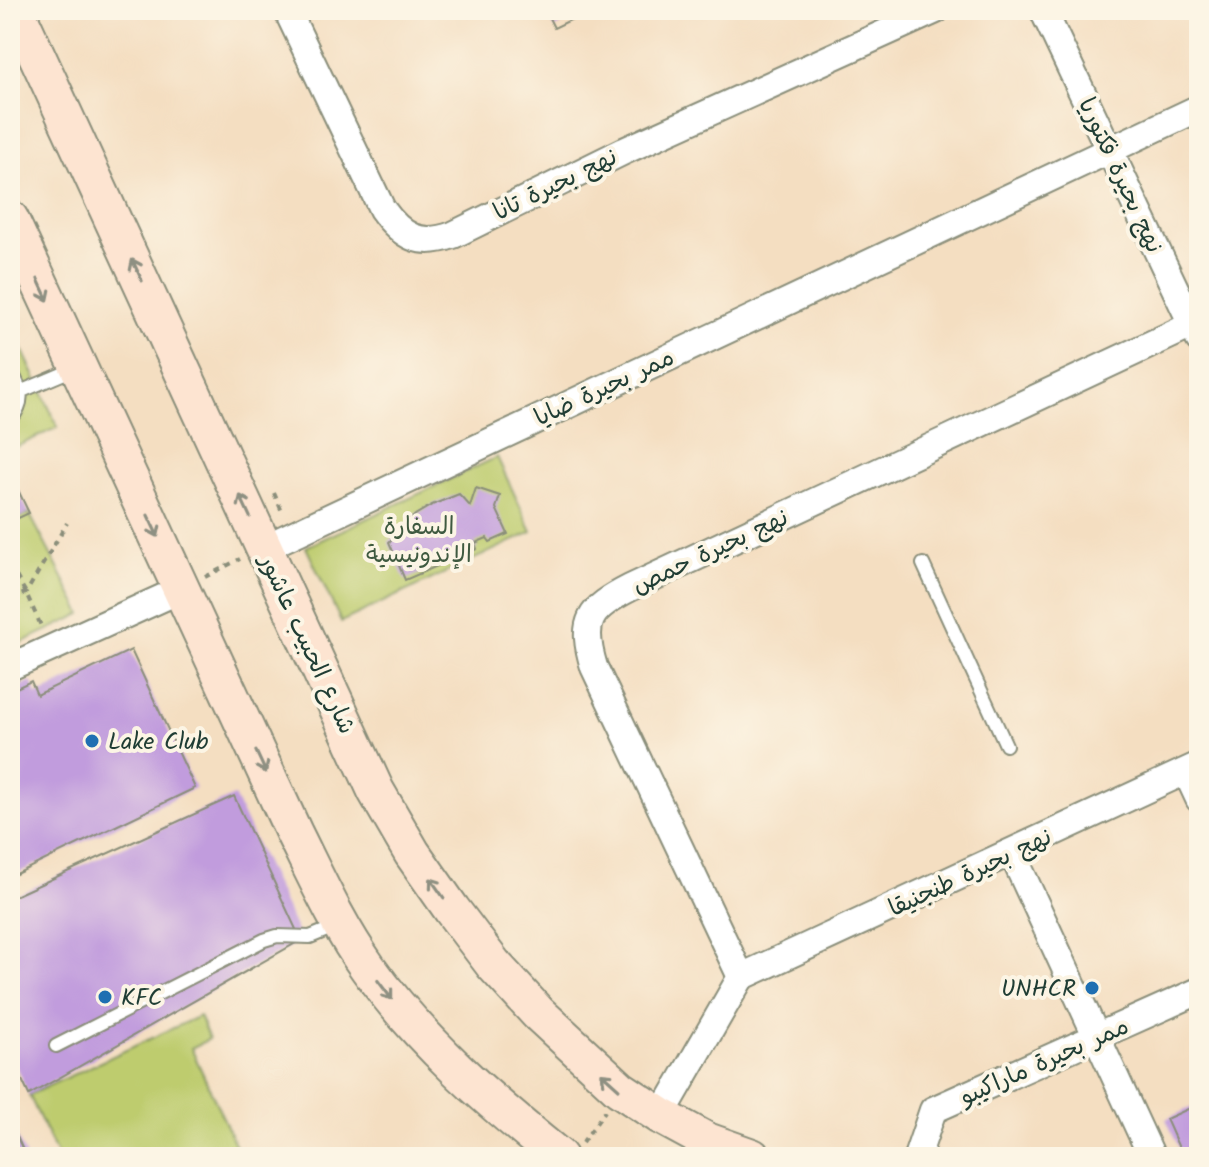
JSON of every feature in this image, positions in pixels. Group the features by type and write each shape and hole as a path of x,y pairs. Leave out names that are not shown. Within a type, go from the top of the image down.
{"main road":[{"name":"شارع الحبيب عاشور","path":"16,10 376,791 412,853 493,964 538,1013 620,1089 707,1141 752,1157"},
{"path":"10,219 294,833 340,924 366,966 398,1008 470,1082 519,1126 568,1153"}],"street":[{"name":"نهج بحيرة تانا","path":"287,10 382,209 393,224 415,240 436,241 624,151 936,10"},
{"name":"نهج بحيرة فكتوريا","path":"1043,10 1196,333"},
{"name":"ممر بحيرة ضايا","path":"264,548 1199,108"},
{"name":"نهج بحيرة حمص","path":"741,977 594,667 588,647 588,629 595,611 607,600 630,588 1196,333"},
{"path":"10,667 182,589"},
{"name":"نهج بحيرة طنجنيقا","path":"741,977 1193,768"},
{"path":"1193,768 1199,799"},
{"path":"1012,853 1152,1157"},
{"path":"661,1116 741,977"},
{"name":"ممر بحيرة ماراكيبو","path":"917,1157 933,1110 1199,991"}],"lane":[{"path":"22,391 78,367"},
{"path":"10,368 22,391 21,405 10,421"},
{"path":"923,564 1006,745"},
{"path":"56,1046 264,940 277,936 310,937 340,924"}],"path":[{"path":"10,598 26,593 67,523"},
{"path":"182,589 264,548"},
{"path":"10,566 52,648"},
{"path":"568,1153 620,1089"}],"green space":[{"path":"10,323 58,427 10,450"},
{"name":"السفارة الإندونيسية","path":"497,457 532,532 341,622 306,547"},
{"path":"29,513 82,614 10,648 10,539 13,538 10,522"},
{"path":"199,1016 209,1039 191,1048 241,1157 58,1157 29,1095"}],"building":[{"path":"545,10 591,10 554,28"},
{"path":"10,473 29,513 10,522"},
{"path":"476,488 500,496 496,508 508,534 490,542 487,538 475,543 477,549 405,580 389,542 415,515 432,505 459,494 470,506"},
{"name":"Lake Club","path":"131,650 195,788 10,877 10,691 31,681 37,695"},
{"name":"KFC","path":"234,796 301,940 29,1095 10,1054 10,898"},
{"path":"1199,1104 1199,1157 1183,1157 1166,1119"},
{"path":"10,1121 26,1157 10,1157"}],"place":[{"name":"Lake Club","path":"92,741"},
{"name":"UNHCR","path":"1092,988"},
{"name":"KFC","path":"105,997"}]}
